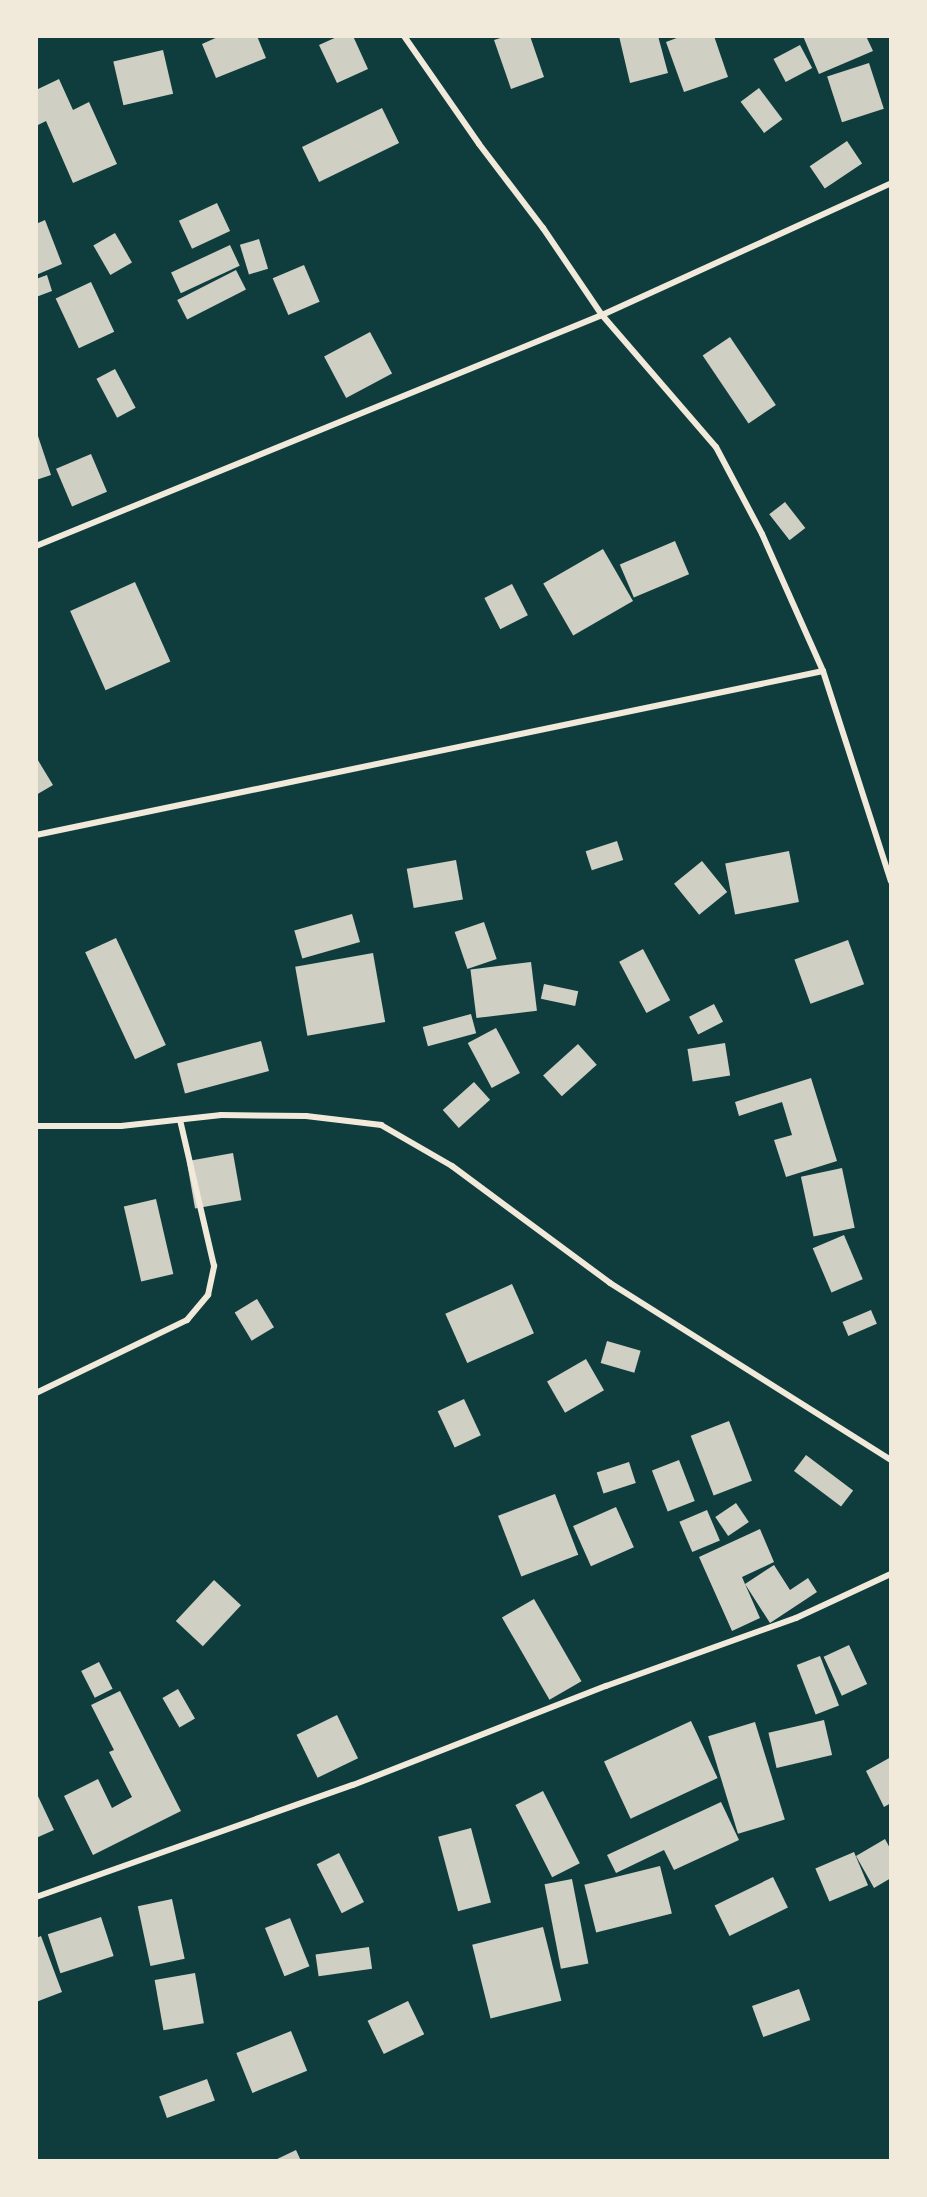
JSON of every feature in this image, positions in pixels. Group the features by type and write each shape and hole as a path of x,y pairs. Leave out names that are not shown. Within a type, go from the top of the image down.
{"street":[{"path":"404,36 465,125 543,228 602,315 716,447 762,534 823,671 891,881"},
{"path":"36,546 602,315 891,183"},
{"path":"38,833 823,671"},
{"path":"36,1126 121,1126 221,1115 306,1116 381,1125 452,1166 610,1283 891,1460"},
{"path":"36,1393 134,1348 187,1320 208,1295 214,1266 180,1120"},
{"path":"36,1898 353,1785 606,1686 796,1618 891,1574"}],"building":[{"path":"220,36 257,36 266,58 216,78 202,44"},
{"path":"339,36 353,36 368,69 337,83 319,45"},
{"path":"507,36 530,36 544,77 511,89 494,40"},
{"path":"619,36 658,36 668,73 630,83"},
{"path":"682,36 714,36 728,77 684,92 666,42"},
{"path":"803,36 866,36 873,51 819,74"},
{"path":"800,45 812,68 786,82 774,59"},
{"path":"163,50 173,94 123,105 113,61"},
{"path":"869,63 884,109 842,122 827,77"},
{"path":"59,79 73,110 89,102 117,164 73,183 46,121 36,126 36,90"},
{"path":"759,88 782,119 764,133 741,102"},
{"path":"382,108 399,143 319,182 302,147"},
{"path":"847,141 862,163 825,189 810,166"},
{"path":"217,203 230,231 192,249 179,221"},
{"path":"45,220 62,264 36,275 36,224"},
{"path":"115,233 132,262 110,275 93,246"},
{"path":"259,239 268,269 249,274 240,245"},
{"path":"230,245 240,266 181,293 171,272"},
{"path":"304,265 320,302 288,315 273,278"},
{"path":"236,270 246,290 187,320 177,300"},
{"path":"47,275 52,291 36,297 36,279"},
{"path":"91,282 114,332 79,348 56,298"},
{"path":"370,332 392,373 346,398 324,356"},
{"path":"730,337 776,405 748,423 703,355"},
{"path":"115,369 136,408 117,418 96,379"},
{"path":"36,430 51,475 36,480"},
{"path":"91,454 107,492 72,507 56,469"},
{"path":"785,502 805,528 790,540 769,514"},
{"path":"675,541 689,574 634,598 620,564"},
{"path":"603,549 633,601 573,635 543,584"},
{"path":"135,582 170,661 106,690 70,611"},
{"path":"512,584 528,615 500,629 484,598"},
{"path":"36,757 53,785 36,795"},
{"path":"617,841 623,860 592,870 586,851"},
{"path":"789,851 799,902 735,914 725,863"},
{"path":"456,860 463,899 414,908 407,869"},
{"path":"702,861 727,892 699,915 674,884"},
{"path":"352,914 360,942 302,958 294,931"},
{"path":"484,922 497,959 467,969 455,932"},
{"path":"116,938 166,1045 135,1059 85,952"},
{"path":"848,940 864,984 811,1004 794,959"},
{"path":"643,949 670,1000 646,1013 619,962"},
{"path":"373,953 385,1022 307,1036 295,967"},
{"path":"531,962 537,1011 476,1018 470,969"},
{"path":"544,984 578,991 575,1006 541,999"},
{"path":"714,1004 723,1022 698,1035 689,1017"},
{"path":"471,1014 476,1033 428,1046 423,1027"},
{"path":"496,1028 520,1073 492,1088 468,1043"},
{"path":"261,1041 269,1071 185,1093 177,1064"},
{"path":"725,1043 730,1076 693,1082 687,1049"},
{"path":"578,1044 597,1065 562,1096 543,1075"},
{"path":"811,1078 837,1161 786,1177 774,1140 792,1135 782,1102 739,1116 735,1102"},
{"path":"474,1082 490,1100 459,1128 443,1110"},
{"path":"233,1153 241,1200 195,1208 187,1161"},
{"path":"842,1168 855,1228 814,1236 801,1177"},
{"path":"156,1199 173,1274 141,1281 124,1206"},
{"path":"844,1235 863,1279 831,1292 813,1248"},
{"path":"512,1284 534,1333 467,1363 445,1314"},
{"path":"257,1299 274,1327 252,1341 235,1312"},
{"path":"871,1310 877,1324 848,1336 842,1322"},
{"path":"607,1341 641,1351 634,1373 601,1363"},
{"path":"586,1359 604,1390 565,1413 547,1382"},
{"path":"464,1399 481,1435 455,1448 438,1411"},
{"path":"729,1421 752,1481 714,1495 691,1436"},
{"path":"806,1455 853,1491 841,1506 794,1471"},
{"path":"679,1460 695,1501 668,1511 652,1470"},
{"path":"629,1462 636,1483 603,1493 597,1473"},
{"path":"555,1494 578,1555 521,1577 498,1516"},
{"path":"736,1503 749,1522 728,1536 715,1517"},
{"path":"616,1507 634,1547 591,1566 573,1526"},
{"path":"707,1510 720,1540 692,1552 679,1522"},
{"path":"760,1529 774,1562 742,1577 760,1618 732,1631 699,1557"},
{"path":"774,1565 790,1590 808,1578 817,1592 770,1623 745,1584"},
{"path":"214,1580 241,1605 203,1646 176,1621"},
{"path":"534,1599 582,1681 549,1700 502,1618"},
{"path":"849,1645 867,1684 842,1696 824,1657"},
{"path":"820,1656 839,1705 816,1714 797,1665"},
{"path":"99,1662 113,1689 95,1698 81,1671"},
{"path":"178,1689 195,1718 179,1727 162,1698"},
{"path":"120,1691 181,1811 93,1855 64,1796 98,1779 112,1808 132,1797 109,1752 114,1750 91,1705"},
{"path":"337,1715 358,1758 318,1778 297,1735"},
{"path":"824,1720 832,1755 777,1768 768,1733"},
{"path":"691,1721 718,1778 631,1819 604,1762"},
{"path":"755,1722 785,1820 738,1834 708,1736"},
{"path":"891,1757 891,1803 884,1807 866,1771"},
{"path":"543,1791 580,1863 552,1877 515,1805"},
{"path":"36,1792 54,1830 36,1838"},
{"path":"721,1802 739,1840 674,1870 664,1850 616,1873 607,1855"},
{"path":"471,1828 491,1902 458,1911 438,1837"},
{"path":"885,1839 891,1850 891,1878 874,1888 856,1856"},
{"path":"854,1852 868,1885 829,1902 815,1868"},
{"path":"339,1853 364,1902 342,1913 317,1864"},
{"path":"660,1866 672,1914 596,1932 584,1885"},
{"path":"773,1877 788,1908 729,1936 715,1905"},
{"path":"572,1879 588,1963 561,1969 545,1884"},
{"path":"172,1899 185,1959 150,1966 138,1906"},
{"path":"101,1917 114,1956 60,1973 48,1934"},
{"path":"290,1918 309,1966 284,1976 265,1928"},
{"path":"543,1927 561,2001 491,2018 472,1945"},
{"path":"41,1936 62,1992 36,2002 36,1938"},
{"path":"369,1947 372,1969 319,1976 316,1955"},
{"path":"195,1973 204,2023 163,2030 155,1980"},
{"path":"799,1989 810,2020 763,2037 752,2006"},
{"path":"408,2001 424,2034 384,2054 368,2021"},
{"path":"291,2031 307,2071 252,2093 236,2053"},
{"path":"207,2079 215,2101 167,2118 159,2096"},
{"path":"296,2150 301,2161 273,2161"}]}
